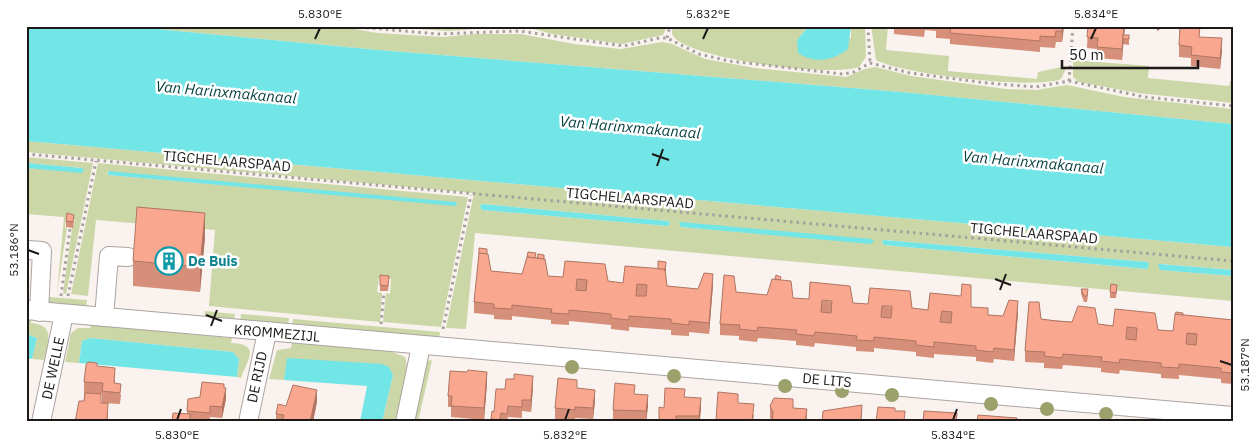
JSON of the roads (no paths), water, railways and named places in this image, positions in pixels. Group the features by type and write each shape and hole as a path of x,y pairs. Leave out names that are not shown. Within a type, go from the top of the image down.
{"street":[{"path":"28,250 42,251 32,311"},
{"path":"104,317 109,256 128,257"},
{"name":"KROMMEZIJL","path":"32,311 421,346"},
{"name":"DE WELLE","path":"42,422 64,314"},
{"name":"DE RIJD","path":"248,422 267,332"},
{"name":"DE LITS","path":"421,346 440,345 1233,416"},
{"path":"405,422 421,346"}],"water":[{"name":"Van Harinxmakanaal","path":"26,26 125,26 378,50 901,92 1233,124 1233,247 26,141"},
{"path":"809,26 851,26 848,49 836,56 823,60 811,59 798,53 797,40"},
{"path":"26,163 82,168 84,170 82,173 26,168"},
{"path":"108,171 456,202 457,204 455,206 108,175"},
{"path":"482,204 668,221 670,223 668,226 482,210 480,207"},
{"path":"679,223 871,239 874,241 871,244 681,227"},
{"path":"882,241 1148,262 1149,265 1147,269 884,245"},
{"path":"1158,265 1233,270 1233,276 1160,270"},
{"path":"26,334 37,338 32,359 26,358"},
{"path":"90,338 233,352 239,359 237,377 79,363 82,341"},
{"path":"287,358 382,364 389,367 393,375 382,422 360,422 367,386 284,380"}],"place":[{"name":"De Buis","path":"169,261"}]}
